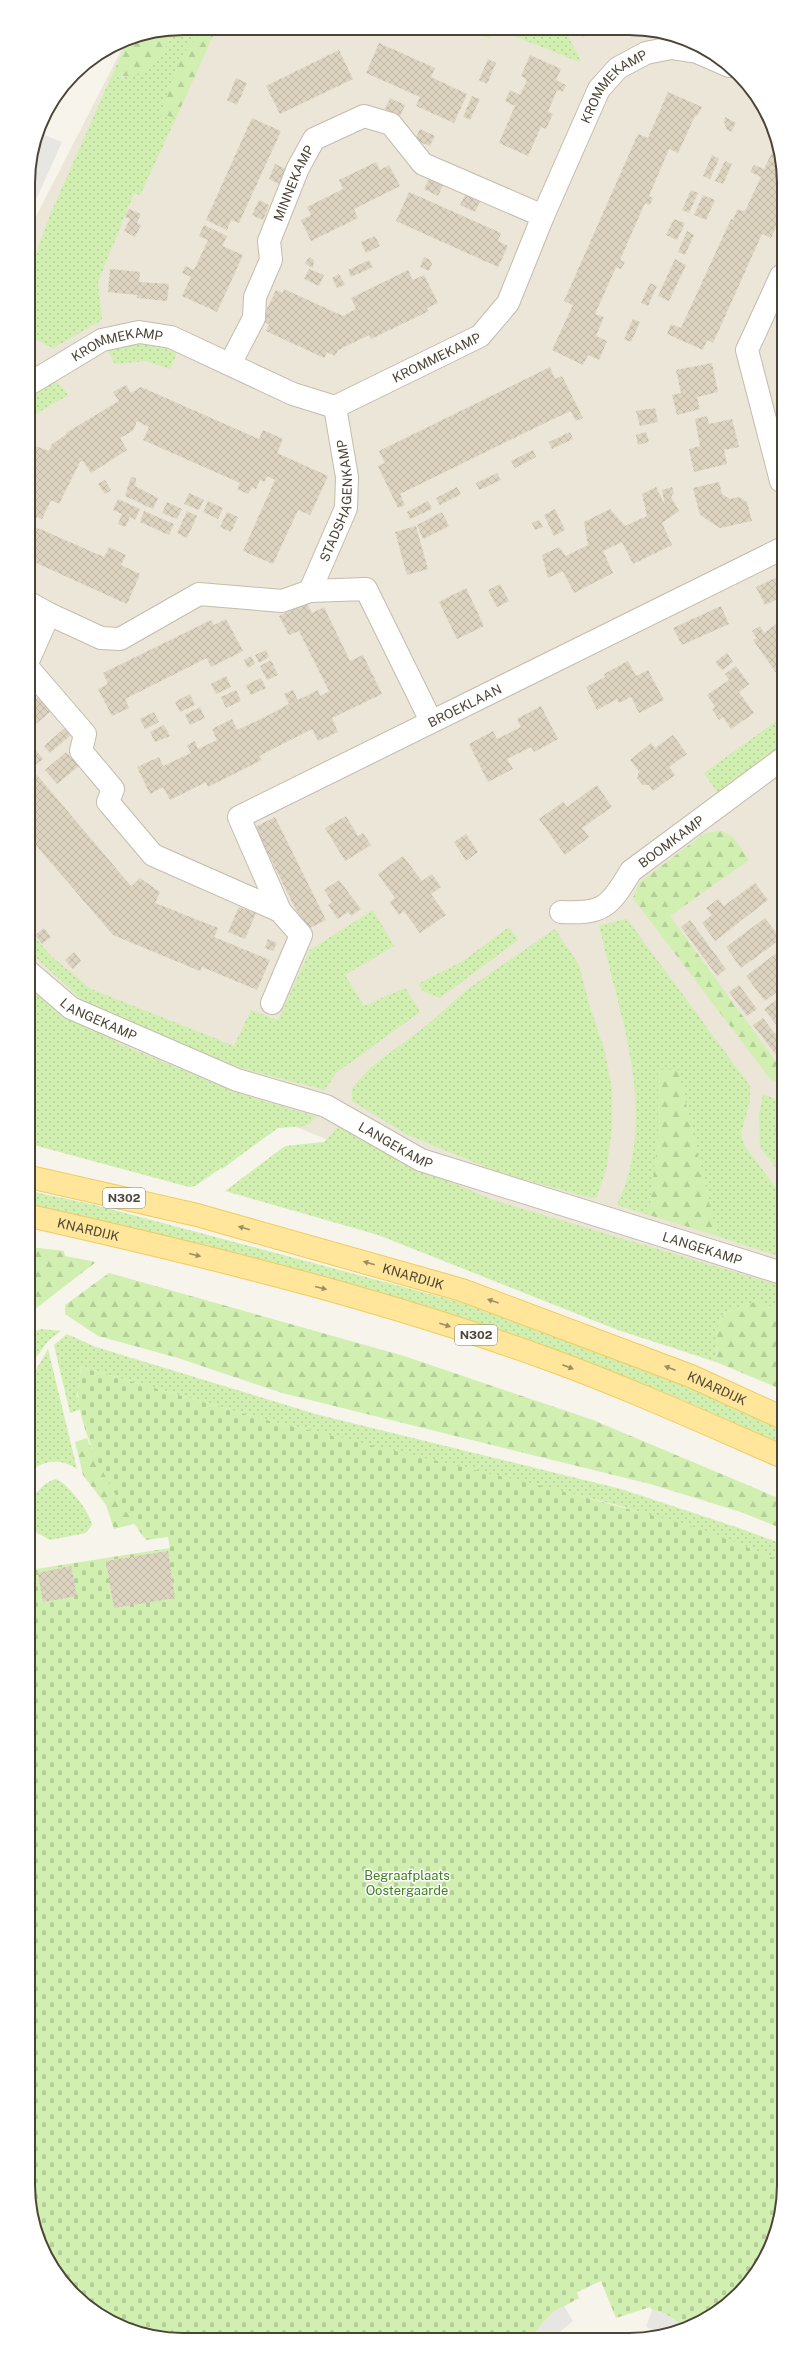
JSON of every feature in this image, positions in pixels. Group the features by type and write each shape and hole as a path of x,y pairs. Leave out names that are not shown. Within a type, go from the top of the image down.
{"main road":[{"path":"35,1166 88,1190"},
{"name":"KNARDIJK","path":"35,1178 197,1215 470,1292 691,1376 777,1415"},
{"name":"KNARDIJK","path":"35,1217 157,1246 333,1291 501,1343 673,1408 777,1455"},
{"path":"35,1228 78,1227"}],"street":[{"name":"KROMMEKAMP","path":"35,380 102,340 139,332 171,337 293,394 335,407 480,336 508,303 543,216 599,89 606,78 633,58 673,43 700,53"},
{"name":"MINNEKAMP","path":"230,364 254,318 255,297 271,260 269,241 298,168 314,139 364,116 391,124 423,164 543,216"},
{"path":"777,285 748,350 777,465"},
{"name":"STADSHAGENKAMP","path":"310,591 346,508 347,477 335,407"},
{"name":"BROEKLAAN","path":"272,1003 301,935 280,911 239,817 777,551"},
{"path":"35,606 49,614 101,638 120,639 199,594 282,601 310,591 366,589 431,721"},
{"path":"35,646 49,614"},
{"name":"BROEKLAAN","path":"35,676 86,734 81,751 113,789 108,802 153,855 280,911"},
{"name":"BOOMKAMP","path":"561,912 585,913 603,908 616,895 630,871 777,763"},
{"name":"LANGEKAMP","path":"35,977 71,1008 237,1080 326,1106 421,1160 777,1271"}],"shaded area":[{"path":"164,36 648,36 685,46 711,60 734,78 752,101 766,127 772,145 777,174 777,1325 35,1019 35,218 122,48 145,40"},
{"path":"43,135 62,142 35,202 36,164"},
{"path":"564,2306 573,2321 559,2333 534,2333 552,2313"},
{"path":"652,2310 666,2314 680,2324 654,2331 646,2327"}],"green space":[{"path":"172,35 200,35 186,50 180,61 161,114 176,118 140,195 134,193 98,282 102,320 53,348 35,339 35,255 51,213 112,75 124,77 169,42"},
{"path":"172,35 158,59 144,71 135,75 112,75 125,47 145,40"},
{"path":"200,35 215,35 213,36 176,118 161,114 180,61 186,50"},
{"path":"478,35 492,35 490,38"},
{"path":"512,35 568,35 581,61 577,61"},
{"path":"124,343 155,344 177,353 170,369 146,361 115,364 108,351"},
{"path":"55,379 68,395 35,414 35,391"},
{"path":"777,721 777,753 719,795 704,773"},
{"path":"722,831 733,837 749,860 670,916 777,1063 777,1081 771,1080 633,898 639,883 705,833"},
{"path":"373,910 394,946 345,975 364,1006 405,988 420,1012 336,1073 325,1090 241,1068 124,1021 81,999 35,957 35,938 51,956 91,989 234,1046 251,1010 278,1020 310,950"},
{"path":"627,919 750,1086 750,1101 741,1133 744,1145 777,1189 777,1255 717,1236 678,1070 658,1070 658,1137 649,1215 617,1205 629,1171 635,1136 635,1100 632,1065 625,1030 599,925"},
{"path":"509,927 518,940 440,998 423,991 418,984 463,961"},
{"path":"555,929 579,965 590,1007 605,1052 612,1090 612,1126 607,1166 596,1199 503,1174 408,1135 352,1101 352,1088 371,1067 426,1026 469,988"},
{"path":"35,992 66,1015 123,1045 238,1093 315,1116 312,1122 305,1126 278,1128 222,1169 221,1168 195,1186 189,1187 35,1145"},
{"path":"658,1070 678,1070 717,1236 649,1215 658,1137"},
{"path":"763,1094 777,1100 777,1169 760,1147 759,1115"},
{"path":"339,1126 390,1156 493,1200 777,1285 777,1309 757,1301 723,1314 718,1327 716,1362 618,1330 378,1235 225,1191 285,1146 324,1142"},
{"path":"35,1192 95,1205 460,1302 691,1387 777,1428 777,1442 678,1398 455,1317 89,1218 35,1206"},
{"path":"35,1248 64,1251 65,1256 96,1262 35,1309"},
{"path":"109,1273 404,1356 593,1420 777,1497 777,1527 741,1512 650,1484 282,1393 178,1358 98,1336 65,1314 65,1305"},
{"path":"757,1301 777,1309 777,1387 716,1362 718,1327 723,1314"},
{"path":"41,1329 61,1331 48,1341 35,1359 35,1331"},
{"path":"67,1334 96,1347 319,1415 621,1489 777,1542 777,1560 737,1543 617,1505 270,1421 81,1367 77,1396 81,1409 70,1413 54,1345"},
{"path":"48,1349 77,1469 71,1465 59,1462 47,1462 35,1468 36,1370"},
{"name":"Begraafplaats Oostergaarde","path":"81,1367 270,1421 550,1488 684,1524 777,1560 777,2194 772,2223 766,2241 757,2259 734,2290 711,2308 694,2318 680,2324 666,2314 652,2310 650,2307 616,2318 601,2281 577,2292 579,2298 552,2313 534,2333 174,2333 145,2328 127,2322 109,2313 78,2290 60,2267 46,2241 40,2223 35,2194 35,1569 170,1548 168,1537 146,1540 113,1491 94,1453 87,1434 81,1415 78,1386"},
{"path":"87,1438 134,1524 114,1529 106,1505 83,1475 75,1442"},
{"path":"55,1479 60,1481 77,1498 91,1520 92,1525 86,1533 50,1540 35,1532 35,1494 45,1484"}],"building":[{"path":"379,43 435,68 431,77 467,94 454,123 416,106 420,97 366,73"},
{"path":"339,50 353,79 280,114 266,86"},
{"path":"530,55 561,69 556,80 566,85 563,92 557,90 548,112 553,114 546,129 541,127 528,156 499,143 515,106 505,101 510,90 520,95 527,80 521,76"},
{"path":"488,59 496,63 487,84 479,80"},
{"path":"236,78 247,83 237,105 227,100"},
{"path":"668,92 702,107 697,116 695,116 678,153 669,149 649,196 653,198 650,205 645,203 620,260 625,262 621,269 616,267 595,314 604,317 596,336 607,341 599,360 588,355 583,365 552,350 573,305 564,301 638,134 648,138"},
{"path":"472,96 480,99 470,120 463,117"},
{"path":"390,98 405,105 400,116 385,109"},
{"path":"725,117 736,123 731,132 727,130 724,122"},
{"path":"252,118 281,131 239,223 231,220 227,230 206,220"},
{"path":"420,129 435,136 430,146 415,140"},
{"path":"773,150 777,174 777,225 771,238 762,234 713,343 707,340 703,350 667,334 671,324 681,328 731,219 733,220 737,210 745,211 761,177 750,172 754,165 764,169"},
{"path":"712,155 719,159 710,179 703,176"},
{"path":"725,161 732,164 723,184 715,181"},
{"path":"376,162 380,170 389,165 400,186 354,209 358,218 311,241 301,220 311,215 307,207 343,189 339,180"},
{"path":"275,164 286,169 279,184 269,179"},
{"path":"429,179 443,185 438,196 424,189"},
{"path":"691,190 698,193 689,213 682,210"},
{"path":"409,192 501,233 498,241 508,246 498,267 396,221"},
{"path":"465,195 480,202 475,212 460,205"},
{"path":"703,195 715,200 706,220 694,215"},
{"path":"259,200 269,205 263,220 252,215"},
{"path":"129,209 141,214 137,223 141,225 135,237 124,231 130,219 125,217"},
{"path":"674,219 685,223 677,240 666,235"},
{"path":"204,225 227,236 222,246 243,255 217,312 182,296 191,277 182,273 185,266 194,270 208,240 199,236"},
{"path":"687,231 694,235 685,255 678,252"},
{"path":"375,236 380,246 366,253 361,242"},
{"path":"309,257 314,260 313,268 305,264"},
{"path":"424,257 430,260 432,264 429,271 420,267"},
{"path":"675,259 686,265 669,301 658,296"},
{"path":"369,260 373,267 351,277 348,270"},
{"path":"110,269 140,272 139,282 169,284 167,301 137,298 137,295 108,292"},
{"path":"309,269 324,275 319,286 304,279"},
{"path":"408,270 413,280 424,275 438,303 427,308 429,311 371,339 369,335 338,350 335,356 327,352 324,358 266,331 269,324 261,321 276,290 283,293 284,289 343,316 356,309 351,298"},
{"path":"339,274 345,285 337,288 332,278"},
{"path":"650,283 657,286 648,306 641,303"},
{"path":"633,319 640,322 631,342 624,339"},
{"path":"712,363 718,392 697,397 700,409 677,415 672,395 681,393 676,370"},
{"path":"550,367 555,379 562,376 583,418 576,421 571,411 551,420 400,494 405,505 398,508 378,466 385,463 379,451"},
{"path":"126,385 131,393 141,387 259,439 263,430 283,439 277,453 328,476 310,515 298,510 273,564 243,551 275,480 267,476 264,482 260,480 256,489 252,487 248,494 237,489 240,483 143,440 149,427 137,421 133,431 120,438 127,450 91,473 83,461 80,462 59,504 51,500 42,519 37,517 35,522 35,446 49,451 52,444 67,434 66,433 119,401 113,392"},
{"path":"655,408 658,422 640,426 636,411"},
{"path":"707,416 709,424 732,419 739,447 724,450 727,464 694,472 689,449 700,446 695,419"},
{"path":"570,432 573,439 552,449 549,442"},
{"path":"646,432 649,442 638,445 636,435"},
{"path":"533,450 536,457 515,468 511,461"},
{"path":"497,473 501,480 479,490 476,483"},
{"path":"131,477 136,478 135,486 158,498 153,509 125,496"},
{"path":"105,480 111,490 105,494 98,484"},
{"path":"719,482 722,494 730,499 739,497 747,502 752,521 720,528 700,515 693,488"},
{"path":"457,487 461,494 440,505 436,498"},
{"path":"656,487 665,505 662,490 672,487 674,493 671,497 679,511 662,523 672,545 633,564 622,542 603,551 613,573 574,593 563,571 548,578 542,555 559,547 566,556 588,545 584,522 610,509 625,526 647,516 642,494"},
{"path":"189,493 204,500 199,510 184,504"},
{"path":"118,499 140,509 135,520 130,517 125,527 118,524 122,514 113,510"},
{"path":"208,501 223,508 218,519 203,512"},
{"path":"428,501 432,509 410,519 407,512"},
{"path":"167,502 182,509 177,519 162,513"},
{"path":"555,509 565,530 554,536 544,515"},
{"path":"144,511 174,524 169,535 140,522"},
{"path":"187,511 197,516 187,538 177,533"},
{"path":"227,512 238,517 231,532 220,527"},
{"path":"442,512 449,526 423,539 417,525"},
{"path":"539,520 543,527 535,530 532,523"},
{"path":"416,526 428,569 407,575 395,532"},
{"path":"35,527 104,557 109,547 126,555 121,565 140,574 127,604 36,563 35,565"},
{"path":"777,577 777,599 765,605 756,587"},
{"path":"500,584 509,601 497,607 488,590"},
{"path":"466,588 484,626 457,639 439,602"},
{"path":"307,603 312,613 324,607 350,661 363,655 382,694 332,718 338,732 318,741 312,729 259,756 262,760 208,787 206,782 170,800 163,787 150,794 137,767 159,757 163,766 191,753 187,745 195,741 198,749 217,740 212,729 232,719 237,730 263,718 289,704 284,694 293,690 298,700 318,690 320,696 329,691 299,631 289,635 279,616"},
{"path":"721,606 729,624 682,645 673,628"},
{"path":"226,619 243,651 211,667 207,658 125,699 129,708 112,716 98,689 108,684 103,673 211,620 214,625"},
{"path":"777,624 777,674 753,640 757,638 752,631 760,626 764,633"},
{"path":"266,650 269,657 259,663 255,655"},
{"path":"727,653 733,662 722,670 715,662"},
{"path":"251,656 255,664 248,668 244,660"},
{"path":"271,660 278,675 267,680 260,666"},
{"path":"628,661 636,676 648,670 664,700 639,713 631,697 619,703 617,699 597,710 586,687 605,677 604,674"},
{"path":"736,666 749,684 739,692 754,713 731,729 723,717 719,720 712,709 715,707 707,695 729,680 725,674"},
{"path":"226,676 231,687 216,694 211,684"},
{"path":"261,678 266,688 251,695 246,685"},
{"path":"236,690 241,701 226,708 221,697"},
{"path":"190,694 195,705 180,712 175,702"},
{"path":"40,696 51,711 35,725 35,701"},
{"path":"541,706 558,739 534,752 531,747 507,759 513,769 488,782 469,744 493,731 497,739 521,727 517,719"},
{"path":"200,707 205,718 190,725 185,715"},
{"path":"154,712 159,722 145,729 140,719"},
{"path":"164,725 170,736 155,742 150,732"},
{"path":"66,727 72,734 50,753 44,746"},
{"path":"673,735 687,754 669,767 675,775 653,791 649,785 642,785 637,778 639,771 630,760 651,743 655,748"},
{"path":"35,749 43,759 35,765"},
{"path":"66,752 79,766 57,784 45,770"},
{"path":"35,773 131,886 140,878 160,892 155,903 218,928 214,937 270,960 257,990 202,967 200,971 113,935 35,844"},
{"path":"597,785 612,807 582,828 589,837 565,855 539,819 563,802 567,807"},
{"path":"346,816 358,836 363,833 371,845 345,861 325,828"},
{"path":"275,817 326,920 306,930 255,827"},
{"path":"466,834 478,852 466,861 454,842"},
{"path":"403,856 422,881 432,874 441,887 431,894 446,915 420,933 404,911 399,915 390,902 395,898 378,874"},
{"path":"339,880 361,909 351,916 348,912 338,919 328,905 332,902 324,890"},
{"path":"755,883 768,900 715,941 702,923 712,915 706,908 718,899 724,906"},
{"path":"239,907 256,913 245,939 228,932"},
{"path":"765,918 777,934 777,942 741,968 726,947"},
{"path":"690,920 726,969 717,976 681,927"},
{"path":"44,928 51,937 42,944 35,935"},
{"path":"268,939 277,943 273,951 265,948"},
{"path":"74,952 81,961 73,969 65,960"},
{"path":"777,953 777,992 765,1001 746,976"},
{"path":"739,985 757,1009 747,1016 729,992"},
{"path":"777,1000 777,1026 764,1009"},
{"path":"763,1018 775,1034 777,1032 777,1056 753,1025"},
{"path":"777,1128 777,1134 774,1130"},
{"path":"168,1551 175,1598 114,1608 106,1561"},
{"path":"71,1566 77,1596 43,1602 38,1573"}]}
